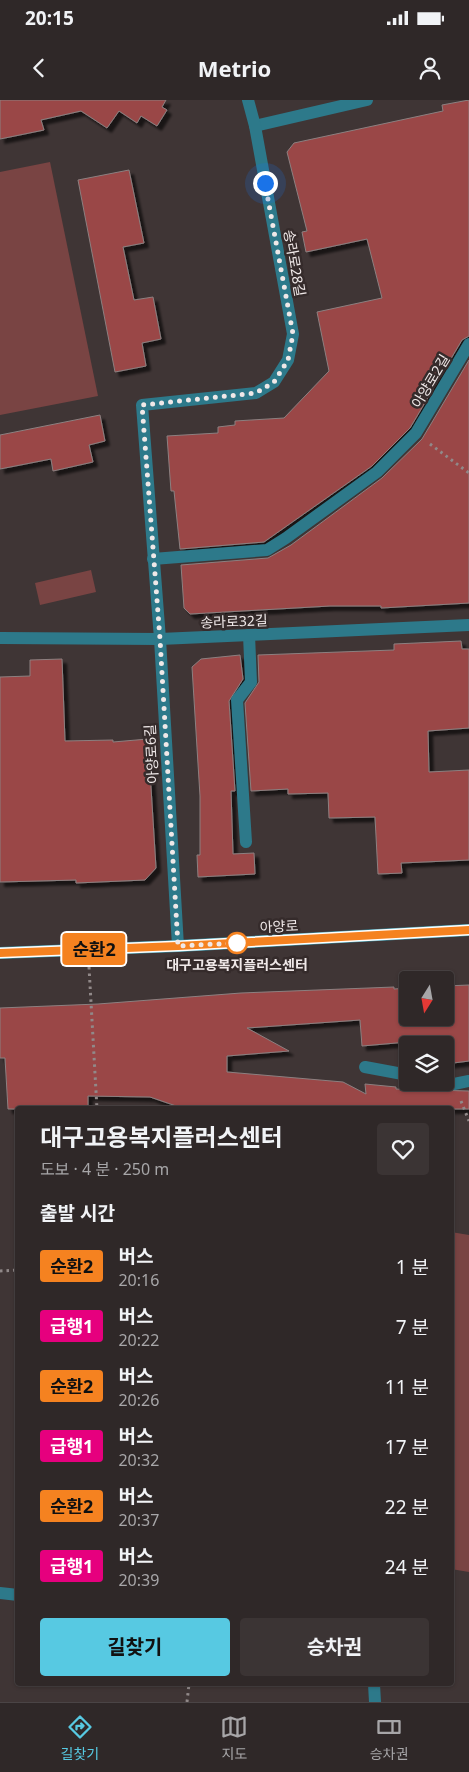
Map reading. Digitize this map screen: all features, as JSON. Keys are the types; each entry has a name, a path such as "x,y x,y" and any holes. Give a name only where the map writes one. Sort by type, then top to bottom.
{"main road":[{"name":"아양로","path":"0,953 178,946 469,930"}],"street":[{"name":"송라로28길","path":"142,405 256,393 274,382 288,360 293,334 255,126 248,100"},
{"path":"255,126 368,100"},
{"name":"아양로2길","path":"416,433 469,344"},
{"name":"아양로6길","path":"142,405 160,639 178,946"},
{"path":"153,560 267,550 377,472 416,433"},
{"name":"송라로32길","path":"0,638 160,639 469,625"},
{"path":"246,842 237,700 251,682 249,635"},
{"path":"365,1068 399,1074"},
{"path":"454,1084 469,1081"},
{"path":"0,1593 15,1596"},
{"path":"374,1686 375,1702"}],"path":[{"path":"416,433 469,472"},
{"path":"88,949 97,1106"},
{"path":"0,1271 15,1270"},
{"path":"187,1702 188,1686"}],"shaded area":[{"path":"50,162 98,396 0,415 0,172"},
{"path":"91,570 96,592 40,605 35,583"},
{"path":"454,1232 469,1235 469,1572 454,1570"}],"building":[{"path":"0,100 166,100 162,107 167,110 157,126 141,116 137,123 119,111 107,128 81,111 41,120 44,130 0,139"},
{"path":"469,100 469,336 462,340 410,428 372,466 264,542 180,549 174,491 171,491 167,436 218,433 218,427 235,425 235,421 284,418 329,371 317,312 382,298 367,239 306,252 302,232 307,231 287,152 294,143 443,111 442,105"},
{"path":"129,170 144,243 123,247 134,300 153,297 161,339 142,343 146,366 115,372 78,180"},
{"path":"469,360 469,603 381,608 381,606 330,606 190,614 184,608 181,565 268,558 291,545 382,478 422,439"},
{"path":"100,415 105,441 89,445 93,462 53,471 51,459 0,469 0,435"},
{"path":"461,641 462,649 469,649 469,728 428,731 429,772 469,770 469,860 401,863 402,873 378,874 375,817 329,818 328,793 288,794 288,789 251,791 245,703 259,682 258,655 394,650 394,644"},
{"path":"240,655 243,679 229,701 235,791 231,791 233,854 254,853 255,874 198,877 197,855 200,855 200,796 192,667 201,659"},
{"path":"62,659 65,741 113,740 113,742 148,739 156,868 145,880 76,883 76,880 0,882 0,677 30,676 30,660"},
{"path":"469,985 469,1061 454,1063 454,1036 399,1036 399,1043 362,1046 360,1020 247,1028 289,1051 227,1056 227,1072 343,1082 366,1094 365,1084 396,1087 399,1091 469,1091 469,1109 454,1109 454,1106 176,1106 150,1097 88,1096 88,1106 15,1106 15,1109 8,1109 5,1058 0,1058 0,1008 98,1004 241,993 394,987 394,989 399,989 399,1026 454,1026 454,986"}],"bus line":[{"name":"순환2","path":"0,953 178,946 469,930"}],"place":[{"name":"대구고용복지플러스센터","path":"237,943"}],"route":[{"path":"237,943 178,946 160,639 142,405 256,393 274,382 288,360 293,334 265,183"}]}
